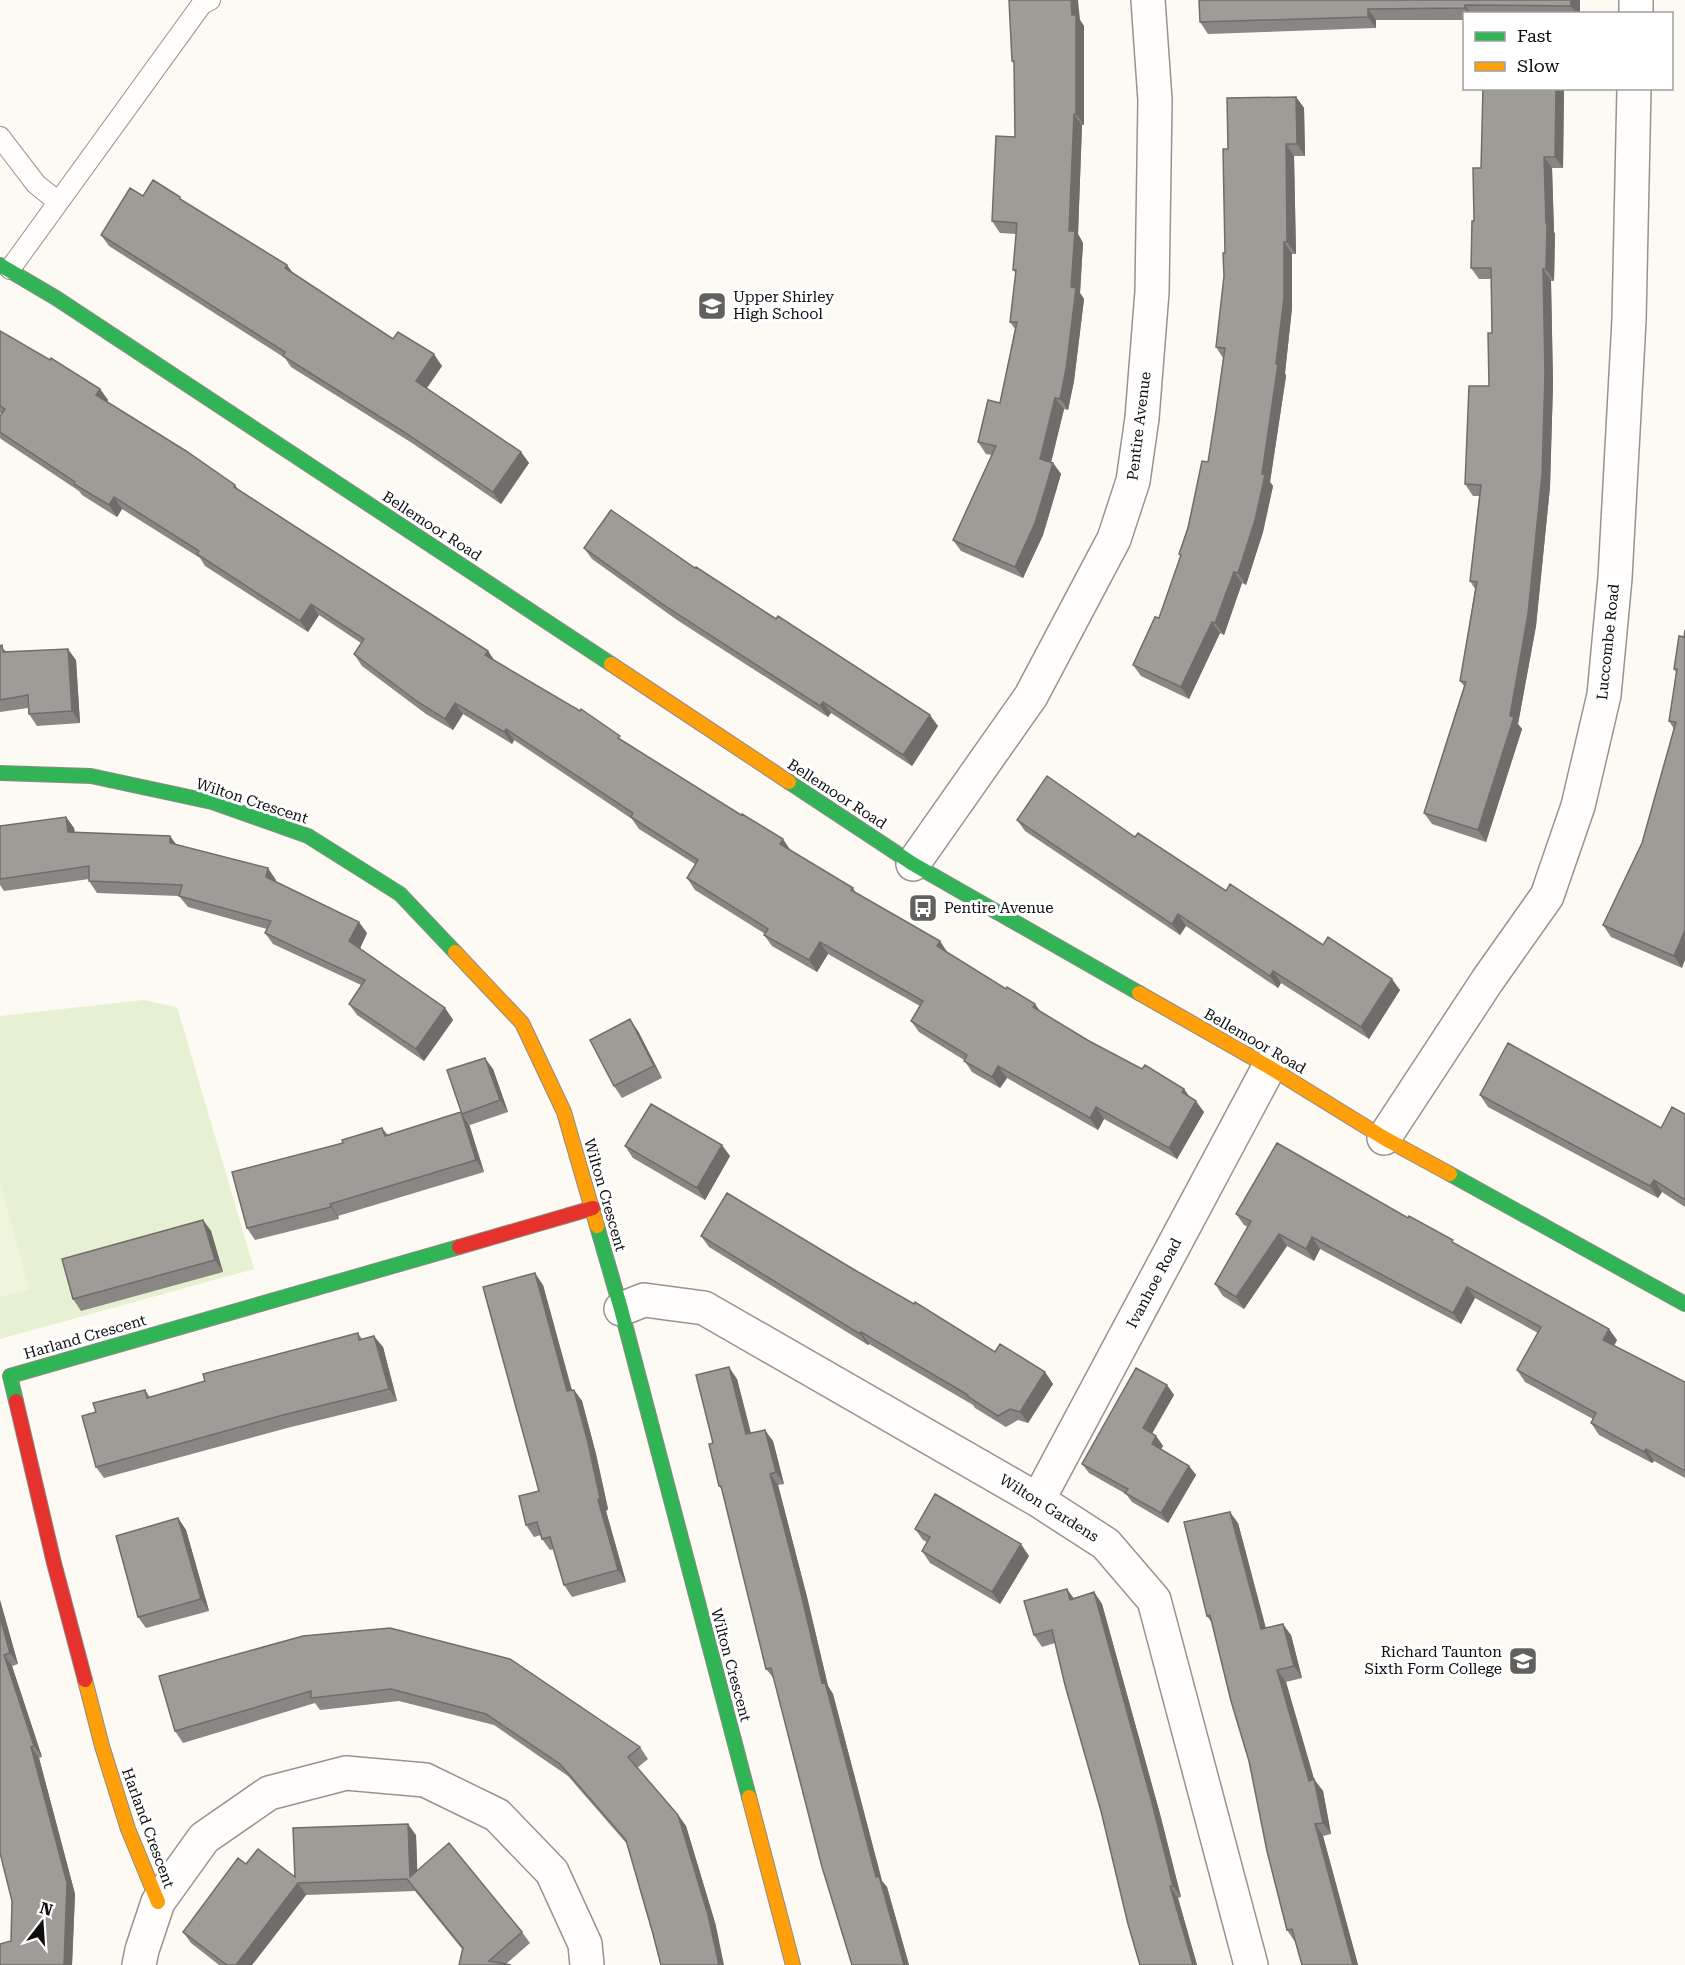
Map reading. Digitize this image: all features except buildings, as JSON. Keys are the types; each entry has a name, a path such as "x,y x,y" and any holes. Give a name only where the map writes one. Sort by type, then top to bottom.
{"street":[{"name":"Pentire Avenue","path":"913,864 1031,696 1114,539 1133,481 1142,418 1152,292 1155,100 1148,0"},
{"name":"Luccombe Road","path":"1384,1138 1487,981 1547,896 1581,795 1604,695 1615,578 1629,320 1634,90"},
{"name":"Bellemoor Road","path":"5,267 66,304 913,864 1269,1067 1384,1138 1685,1304"},
{"name":"Wilton Crescent","path":"0,772 92,776 212,802 308,836 400,894 522,1023 564,1112 593,1208 793,1965"},
{"name":"Ivanhoe Road","path":"1038,1500 1269,1067"},
{"name":"Harland Crescent","path":"158,1902 128,1829 102,1746 54,1563 10,1376 593,1208"},
{"name":"Wilton Gardens","path":"621,1309 644,1300 704,1308 1038,1500 1107,1544 1154,1600 1251,1965"},
{"path":"139,1965 141,1950 158,1902 204,1838 269,1792 346,1773 425,1780 497,1815 552,1872 585,1944 587,1965"}],"lane":[{"path":"5,267 57,201 202,4 210,0"},
{"path":"0,137 36,184 57,201"}],"green space":[{"path":"143,1000 177,1007 254,1269 0,1339 0,1016"},
{"path":"0,1181 29,1289 0,1297"}],"traffic: fast":[{"path":"0,265 56,298 611,664"},
{"path":"0,773 91,776 212,802 308,836 400,894 455,952"},
{"path":"789,782 913,864 1139,993"},
{"path":"1450,1174 1685,1304"},
{"path":"597,1226 621,1309 749,1797"},
{"path":"16,1401 10,1376 459,1247"}],"traffic: slow":[{"path":"611,664 789,782"},
{"path":"455,952 522,1023 564,1112 597,1226"},
{"path":"1139,993 1269,1067 1384,1138 1450,1174"},
{"path":"85,1680 102,1746 128,1829 158,1902"},
{"path":"749,1797 793,1965"}],"traffic: jam":[{"path":"459,1247 593,1208"},
{"path":"16,1401 54,1563 85,1680"}],"place":[{"name":"Upper Shirley High School","path":"712,306"},
{"name":"Pentire Avenue","path":"923,908"},
{"name":"Richard Taunton Sixth Form College","path":"1523,1661"}]}
